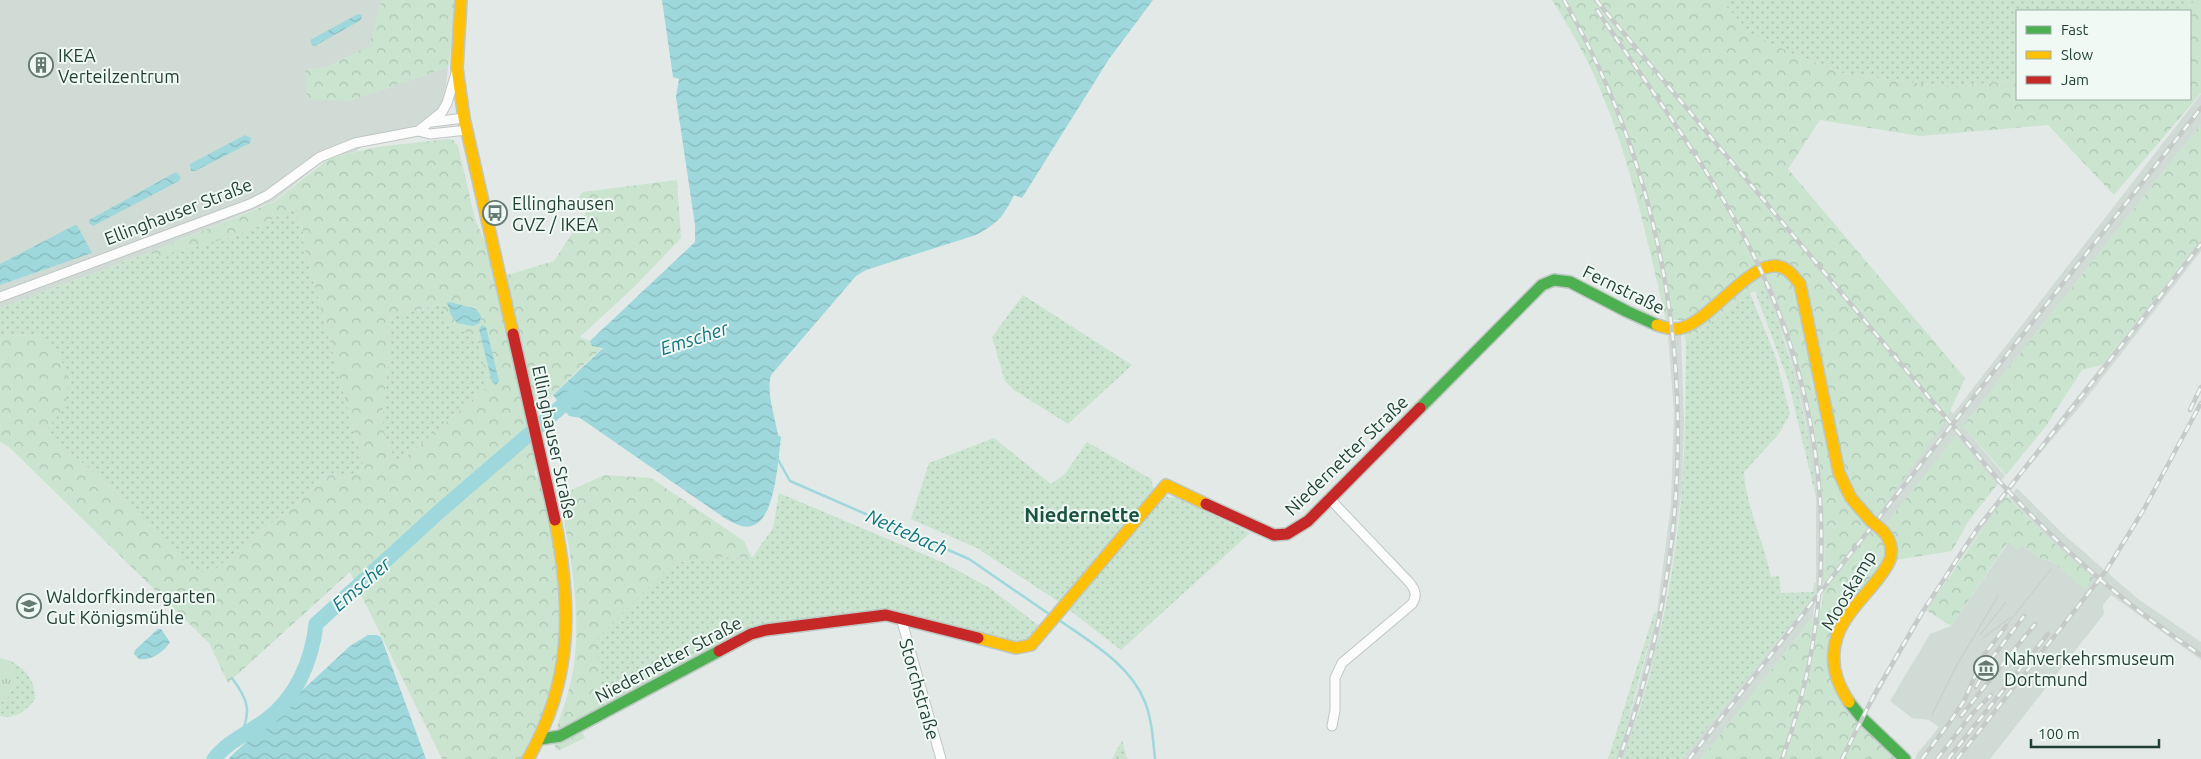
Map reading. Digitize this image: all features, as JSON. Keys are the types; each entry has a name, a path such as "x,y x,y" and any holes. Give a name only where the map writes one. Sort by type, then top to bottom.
{"street":[{"name":"Ellinghauser Straße","path":"461,0 457,68 466,130 542,461 563,573 566,635 565,656 557,697 541,739 528,759"},
{"name":"Ellinghauser Straße","path":"418,131 439,116 447,103 457,68"},
{"name":"Ellinghauser Straße","path":"429,123 464,118"},
{"name":"Ellinghauser Straße","path":"0,297 250,204 268,195 320,157 355,143 418,131 430,134 466,130"},
{"name":"Fernstraße","path":"1552,279 1563,279 1575,284 1654,324 1678,329 1691,326 1705,317 1749,276 1762,267 1779,265"},
{"name":"Mooskamp","path":"1779,265 1790,270 1800,284 1839,473 1845,490 1854,504 1882,530 1891,542 1889,561 1840,631 1834,650 1834,674 1842,693 1851,706 1905,759"},
{"name":"Niedernetter Straße","path":"541,739 567,733 751,634 876,615 900,618 1016,648 1030,645 1048,627 1166,485 1274,535 1287,534 1299,528 1542,285 1552,279"},
{"path":"1329,498 1409,582 1416,596 1412,604 1342,663 1336,678 1335,710 1332,726"},
{"name":"Storchstraße","path":"900,618 940,759"}],"shaded area":[{"path":"0,0 382,0 370,46 328,67 305,70 349,101 448,67 446,86 439,111 416,130 366,138 357,151 330,158 320,164 274,201 153,251 0,308"},
{"path":"2201,94 2201,124 1963,426 2005,476 1997,485 1956,436 1822,606 1824,583 1816,593 1816,498 1805,417 1787,345 1759,275 1772,284 1791,333 1806,386 1821,467 1825,507 1824,581 1948,407 1953,414"},
{"path":"2201,240 2201,251 2078,409 2023,474 1956,565 1926,610 1866,716 1863,713 1912,625 1971,537 2065,412"},
{"path":"1681,335 1684,421 1682,487 1673,557 1657,647 1630,741 1623,759 1616,759 1637,692 1657,612 1671,504 1674,412 1668,336"},
{"name":"Nahverkehrsmuseum Dortmund","path":"2017,488 2062,533 2138,599 2201,642 2201,660 2111,595 2103,605 2104,614 1990,759 1915,759 1939,727 1929,720 1912,718 1890,701 1930,634 1951,626 2008,543 2022,545 2041,559 2052,561 2078,584 2093,579 2050,540 2009,498"},
{"path":"1816,593 1813,616 1820,608 1701,759 1682,759"}],"green space":[{"path":"382,0 459,0 448,67 349,101 307,99 305,70 328,67 369,46"},
{"path":"1552,0 1722,0 1748,32 1793,54 1843,73 1952,88 2016,79 2016,100 2191,100 2191,10 2183,10 2196,0 2201,0 2201,93 2114,195 2048,125 1920,136 1820,120 1788,169 1965,378 1945,422 1875,518 1882,529 1956,436 1997,485 1969,520 1952,551 1889,561 1852,612 1830,673 1900,759 1701,759 1822,606 1824,521 1822,481 1816,442 1809,403 1799,365 1772,285 1750,293 1686,342 1681,320 1666,320 1631,177 1613,121 1597,82 1573,34"},
{"path":"1722,0 2196,0 2183,10 2016,10 2016,79 1952,88 1843,73 1793,54 1747,32"},
{"path":"2201,124 2201,240 2102,365 2082,370 2046,426 2006,475 1963,426"},
{"path":"453,140 458,146 475,219 500,277 554,261 587,211 580,205 578,198 583,192 677,180 681,238 635,286 580,337 590,341 592,346 603,347 526,419 542,461 534,472 550,501 556,532 565,656 528,759 442,759 350,572 228,683 209,643 9,447 0,442 0,336 40,335 59,356 68,382 66,401 46,431 121,497 192,570 211,573 332,473 342,479 364,468 304,246 303,229 292,208 255,228 232,237 155,257 153,251 274,202 330,158 377,147","holes":["454,302 460,306 466,306 481,316 480,323","441,304 450,327 477,338 488,381 487,387 399,463 391,450 383,425 389,354 388,322 393,316"]},
{"path":"292,208 303,229 304,246 364,468 342,479 332,473 211,573 192,571 121,497 46,431 66,402 68,389 40,335 0,336 0,308 153,251 155,256 232,237 255,228"},
{"path":"1764,287 1775,313 1792,365 1809,443 1816,498 1788,380 1755,291"},
{"path":"1750,293 1776,358 1790,414 1778,435 1744,472 1745,485 1771,577 1779,576 1781,593 1813,592 1814,583 1816,583 1816,593 1682,759 1623,759 1654,660 1675,554 1685,432 1686,342"},
{"path":"1023,295 1132,365 1068,424 1014,390 1005,381 992,337"},
{"path":"441,304 456,329 477,338 488,381 487,387 399,463 391,450 383,425 389,354 388,322 393,316"},
{"path":"994,438 1051,484 1065,474 1087,442 1151,479 1154,490 1170,498 1176,497 1250,533 1121,650 1059,602 977,548 911,519 929,463"},
{"path":"604,475 651,478 744,541 752,558 720,557 673,563 596,640 605,708 561,731 557,727 566,701 572,674 575,656 576,616 573,576 559,496"},
{"path":"779,493 942,562 988,587 1042,628 1031,645 901,618 766,630 607,705 600,680 595,640 673,563 720,557 752,558 773,528"},
{"path":"2006,496 2050,540 2094,578 2086,588 2078,584 2052,561 2041,559 2022,545 2017,550 2007,543 1951,626 1926,610"},
{"path":"1657,612 1623,739 1616,759 1608,759 1654,613"},
{"path":"0,658 11,661 15,682 5,703 0,700"},
{"path":"11,661 22,668 32,681 35,699 20,714 5,717 0,716 0,700 5,703 15,682"},
{"path":"582,732 585,738 557,751 554,744"},
{"path":"1122,740 1127,759 1112,759"}],"water":[{"path":"662,0 1153,0 1109,59 1022,198 1014,195 999,219 976,235 866,270 856,276 771,375 770,397 778,435 781,437 777,473 771,500 766,512 760,521 749,527 726,519 580,418 569,416 553,395 603,348 592,346 590,341 695,242 695,225 676,97 679,79 673,77"},
{"path":"358,14 362,15 361,20 315,46 312,45 310,40"},
{"path":"245,135 251,138 250,143 195,171 191,171 190,164"},
{"path":"176,172 181,177 179,181 93,226 89,223 89,220"},
{"path":"77,225 92,253 0,285 0,264"},
{"path":"450,302 476,309 481,316 480,323 473,326 457,323 451,315 447,303"},
{"path":"482,325 486,327 499,381 496,385 492,382 479,329"},
{"path":"158,629 161,629 170,642 157,655 148,659 139,659 134,654 135,650"},
{"path":"368,635 381,637 426,759 228,759 350,646"}],"waterway":[{"name":"Emscher","path":"214,759 232,742 266,720 286,701 301,678 311,652 316,624 441,510 577,393"},
{"name":"Nettebach","path":"776,456 790,481 969,559 1052,616"},
{"name":"Nettebach","path":"1059,620 1108,655 1130,676 1145,702 1152,730 1155,759"},
{"path":"232,678 242,693 247,706 246,719 241,736"}],"tram line":[{"path":"2006,626 2051,569"},
{"path":"1932,715 1957,665 1998,596"},
{"path":"1980,635 2006,602"},
{"path":"1983,638 2011,617"}],"railway":[{"path":"1564,0 1608,89 1642,182 1664,277 1676,373 1677,470 1668,568 1649,664 1619,759"},
{"path":"1596,0 2000,482 2046,530 2095,575 2146,617 2201,655"},
{"path":"1597,10 1717,188 1751,250 1778,311 1799,373 1813,437 1820,501 1821,566 1815,631 1802,695 1782,759"},
{"path":"1689,759 2201,108"},
{"path":"1842,759 1874,695 1923,611 1977,529 2201,244"},
{"path":"2190,410 2201,387"},
{"path":"1957,759 2106,571 2144,509 2201,403"},
{"path":"1976,687 1992,658 2024,616"},
{"path":"1961,716 2035,624"},
{"path":"1922,759 1964,701 1984,655 2006,626"},
{"path":"1948,759 2048,634"},
{"path":"1937,759 1972,714 1991,695"}],"traffic: fast":[{"path":"1420,408 1542,285 1554,280 1570,282 1657,325"},
{"path":"541,739 560,736 719,651"},
{"path":"1849,702 1862,718 1905,759"}],"traffic: slow":[{"path":"461,0 457,68 464,118 513,334"},
{"path":"1657,325 1676,329 1689,325 1761,269 1775,266 1791,273 1800,284 1839,473 1851,498 1870,520"},
{"path":"978,638 1016,648 1031,645 1166,485 1206,504"},
{"path":"528,759 543,730 554,701 561,672 565,642 564,583 555,520"},
{"path":"1870,520 1882,530"},
{"path":"1849,702 1835,672 1834,652 1836,639 1848,615 1874,584 1889,562 1890,545 1882,530"}],"traffic: jam":[{"path":"513,334 555,520"},
{"path":"1206,504 1274,535 1287,534 1308,521 1420,408"},
{"path":"719,651 751,634 766,630 886,615 978,638"}],"place":[{"name":"IKEA Verteilzentrum","path":"41,65"},
{"name":"Ellinghausen GVZ / IKEA","path":"495,213"},
{"name":"Waldorfkindergarten Gut Königsmühle","path":"29,606"},
{"name":"Nahverkehrsmuseum Dortmund","path":"1986,668"}],"district":[{"name":"Niedernette","path":"1082,514"}]}
